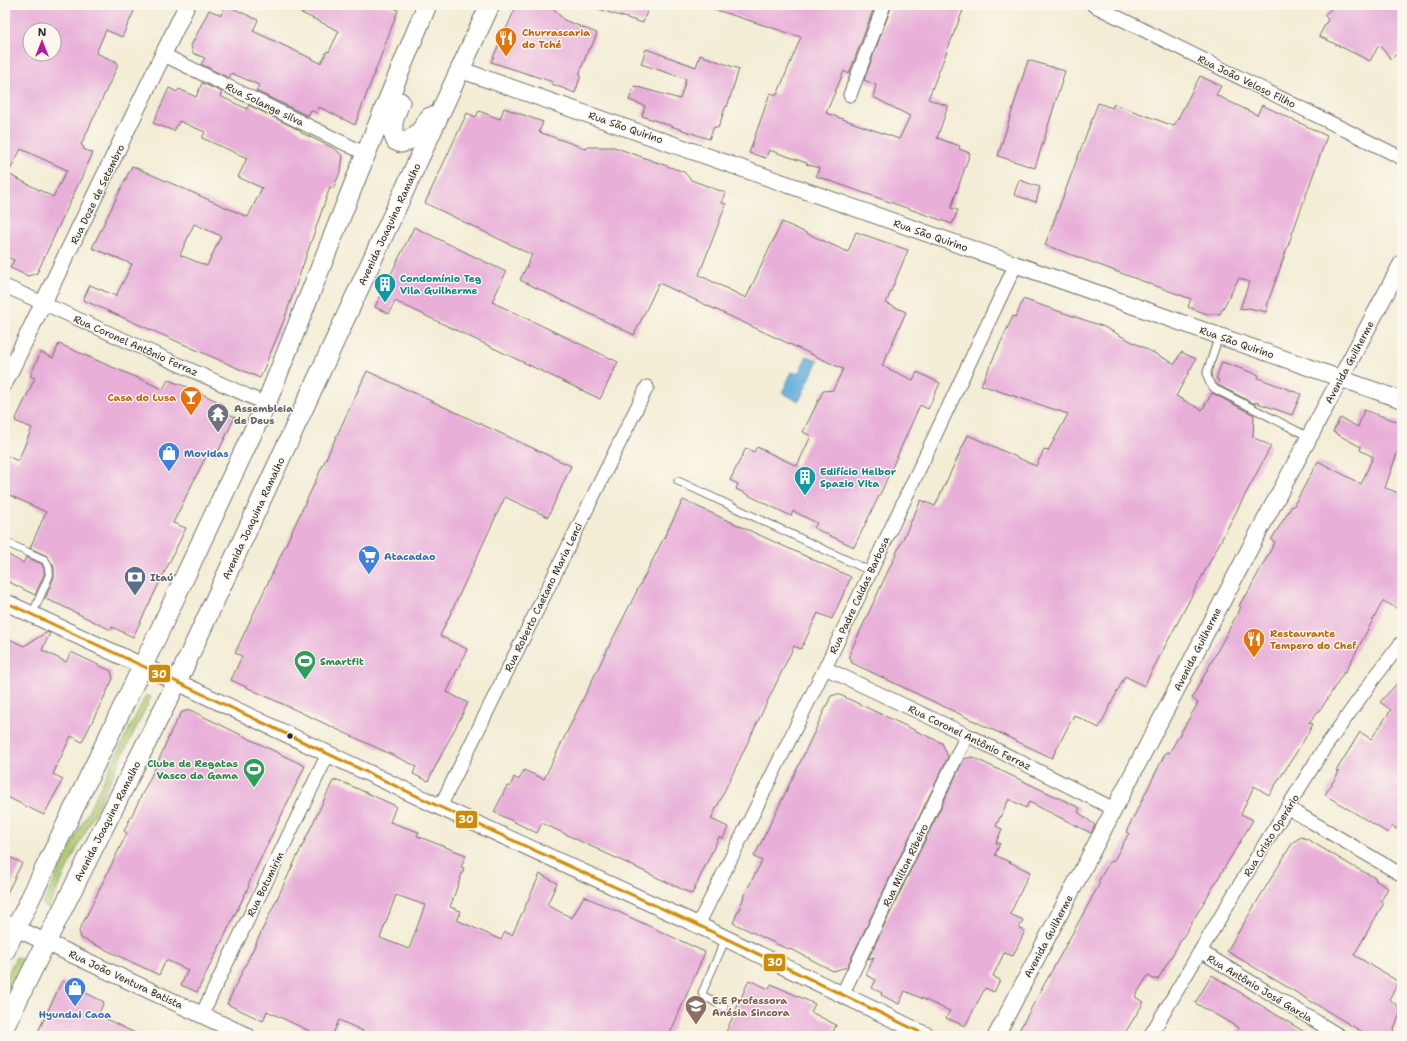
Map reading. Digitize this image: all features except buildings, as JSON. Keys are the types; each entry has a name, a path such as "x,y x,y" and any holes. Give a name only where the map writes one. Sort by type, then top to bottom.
{"main road":[{"path":"5,951 11,925 142,666 266,404 427,5"},
{"name":"Avenida Joaquina Ramalho","path":"5,1026 177,682 490,5"},
{"path":"417,32 419,48 392,123 392,131 396,141 401,143 415,138 431,116 441,112"}],"street":[{"name":"Rua Doze de Setembro","path":"5,382 187,5"},
{"path":"850,95 884,5"},
{"name":"Rua João Veloso Filho","path":"1092,5 1402,158"},
{"name":"Rua Solange silva","path":"164,54 366,154"},
{"name":"Rua São Quirino","path":"461,70 1402,400"},
{"name":"Avenida Guilherme","path":"996,1036 1248,552 1402,263"},
{"name":"Rua Padre Caldas Barbosa","path":"698,924 825,668 1016,264"},
{"name":"Rua Coronel Antônio Ferraz","path":"5,286 266,404"},
{"name":"Rua Roberto Caetano Maria Lenci","path":"440,807 647,387"},
{"path":"5,602 440,807 698,924 928,1036"},
{"name":"Rua Cristo Operário","path":"1150,1036 1237,889 1323,750 1374,677 1402,642"},
{"name":"Rua Coronel Antônio Ferraz","path":"825,668 968,735 1114,809"},
{"name":"Rua Milton Ribeiro","path":"842,995 968,735"},
{"name":"Rua Botumirim","path":"202,1014 328,754"},
{"path":"1288,808 1402,875"},
{"name":"Rua João Ventura Batista","path":"11,925 247,1036"},
{"name":"Rua Antônio José Garcia","path":"1200,952 1340,1036"}],"lane":[{"path":"1219,336 1207,372 1207,377 1211,385 1215,389 1309,437"},
{"path":"678,481 870,571"},
{"path":"5,542 45,560 48,565 50,571 49,576 32,615"},
{"path":"724,1007 704,996 702,993 726,938"}],"green space":[{"path":"146,695 151,697 48,908 42,905"},
{"path":"16,957 23,960 5,998 5,980"}],"water":[{"path":"807,356 818,360 799,401 782,393 792,372 798,374"}],"transit line":[{"name":"30","path":"5,602 440,807 698,925 928,1036"}],"place":[{"name":"Churrascaria do Tché","path":"506,58"},
{"name":"Condomínio Teg Vila Guilherme","path":"385,304"},
{"name":"Casa do Lusa","path":"191,416"},
{"name":"Assembleia de Deus","path":"218,434"},
{"name":"Movidas","path":"169,472"},
{"name":"Edifício Helbor Spazio Vita","path":"805,496"},
{"name":"Atacadao","path":"369,576"},
{"name":"Itaú","path":"135,596"},
{"name":"Restaurante Tempero do Chef","path":"1254,658"},
{"name":"Smartfit","path":"305,680"},
{"name":"Clube de Regatas Vasco da Gama","path":"254,788"},
{"name":"Hyundai Caoa","path":"75,1008"},
{"name":"E.E Professora Anésia Sincora","path":"696,1026"}]}
